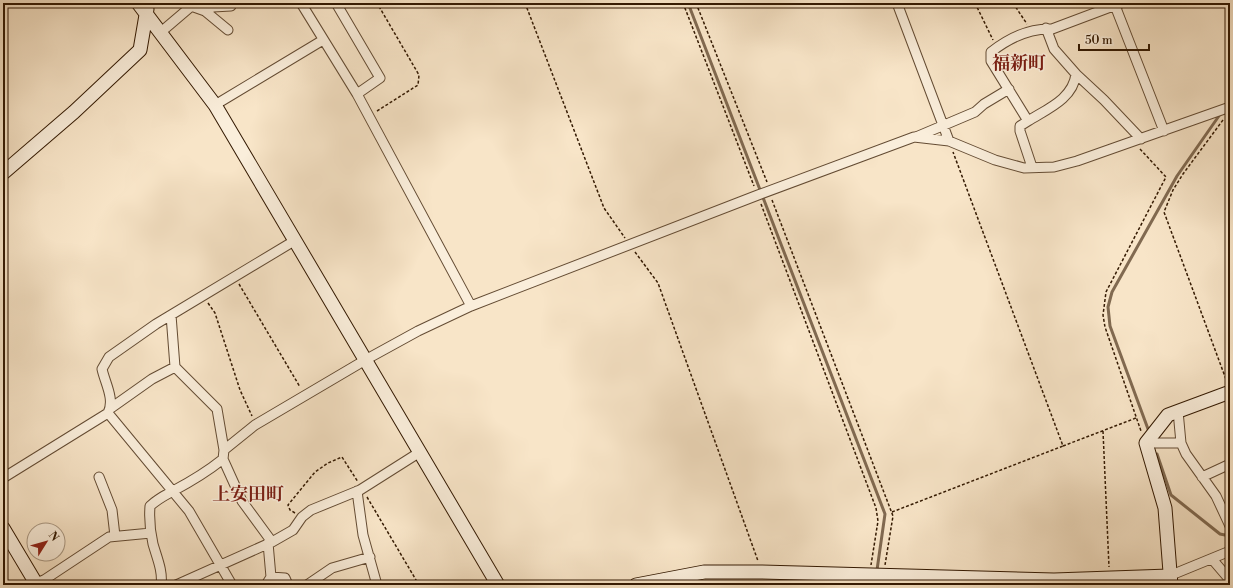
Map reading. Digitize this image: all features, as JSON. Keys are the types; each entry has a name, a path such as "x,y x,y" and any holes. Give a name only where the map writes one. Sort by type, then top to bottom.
{"street":[{"path":"138,3 147,8 161,32 215,105 294,241 367,359 498,585"},
{"path":"302,3 357,94 471,306"},
{"path":"336,3 380,78 357,94"},
{"path":"897,3 948,141"},
{"path":"1028,121 991,61 991,52 1031,30 1052,28 1117,4 1164,131"},
{"path":"161,32 193,5 205,10 228,30"},
{"path":"205,10 231,6"},
{"path":"3,173 74,112 140,50 147,8"},
{"path":"1046,28 1054,49 1137,140"},
{"path":"215,105 323,40"},
{"path":"1032,167 1020,131 1020,126 1068,94 1075,84 1076,74"},
{"path":"161,585 160,566 149,522 150,506 160,497 172,492 224,455 256,425 367,359 418,331 471,306 630,246 758,195 914,137 975,112 984,104 1009,89"},
{"path":"914,137 948,141 995,160 1024,168 1054,167 1077,161 1229,107"},
{"path":"232,585 219,564 219,560 189,511 172,492 109,410 110,396 102,369 109,357 171,315 294,241"},
{"path":"171,315 175,367 217,409 224,455 242,501 270,542 268,581 285,578 288,585"},
{"path":"3,478 109,410 152,380 175,367"},
{"path":"1146,443 1168,415 1229,388"},
{"path":"1178,411 1181,443 1186,454 1216,496 1230,526"},
{"path":"1146,443 1181,443"},
{"path":"1146,443 1165,508 1170,581"},
{"path":"176,585 294,530 302,517 311,510 359,489 420,452"},
{"path":"1202,477 1230,464"},
{"path":"99,477 112,510 115,536"},
{"path":"359,489 363,535 377,585"},
{"path":"3,528 36,584 109,537 151,533"},
{"path":"636,585 704,572 762,572 1054,580 1109,579 1170,581 1230,551"},
{"path":"308,585 332,568 370,557"},
{"path":"1212,559 1230,580"}],"path":[{"path":"368,116 418,85 420,81 419,75 377,3"},
{"path":"525,3 604,208 658,283 762,572"},
{"path":"683,3 758,195 876,508 878,521 869,575"},
{"path":"696,3 770,191 892,512 893,516 883,576"},
{"path":"975,3 996,48"},
{"path":"1013,3 1031,30"},
{"path":"1229,107 1222,121 1177,185 1164,212 1229,388"},
{"path":"1137,140 1166,177 1106,292 1103,304 1105,327 1146,443"},
{"path":"948,141 1064,446"},
{"path":"235,277 305,396"},
{"path":"203,296 216,314 240,390 256,425"},
{"path":"892,512 1137,418"},
{"path":"1103,431 1109,579"},
{"path":"288,505 315,472 328,463 342,457 359,489 419,585"}],"waterway":[{"path":"688,3 885,514 877,570"},
{"path":"1226,105 1230,100"},
{"path":"1148,429 1110,326 1108,307 1112,292 1177,176 1221,113"},
{"path":"1157,454 1171,495 1220,534 1230,536"}],"district":[{"name":"福新町","path":"1019,63"},
{"name":"上安田町","path":"248,494"}]}
